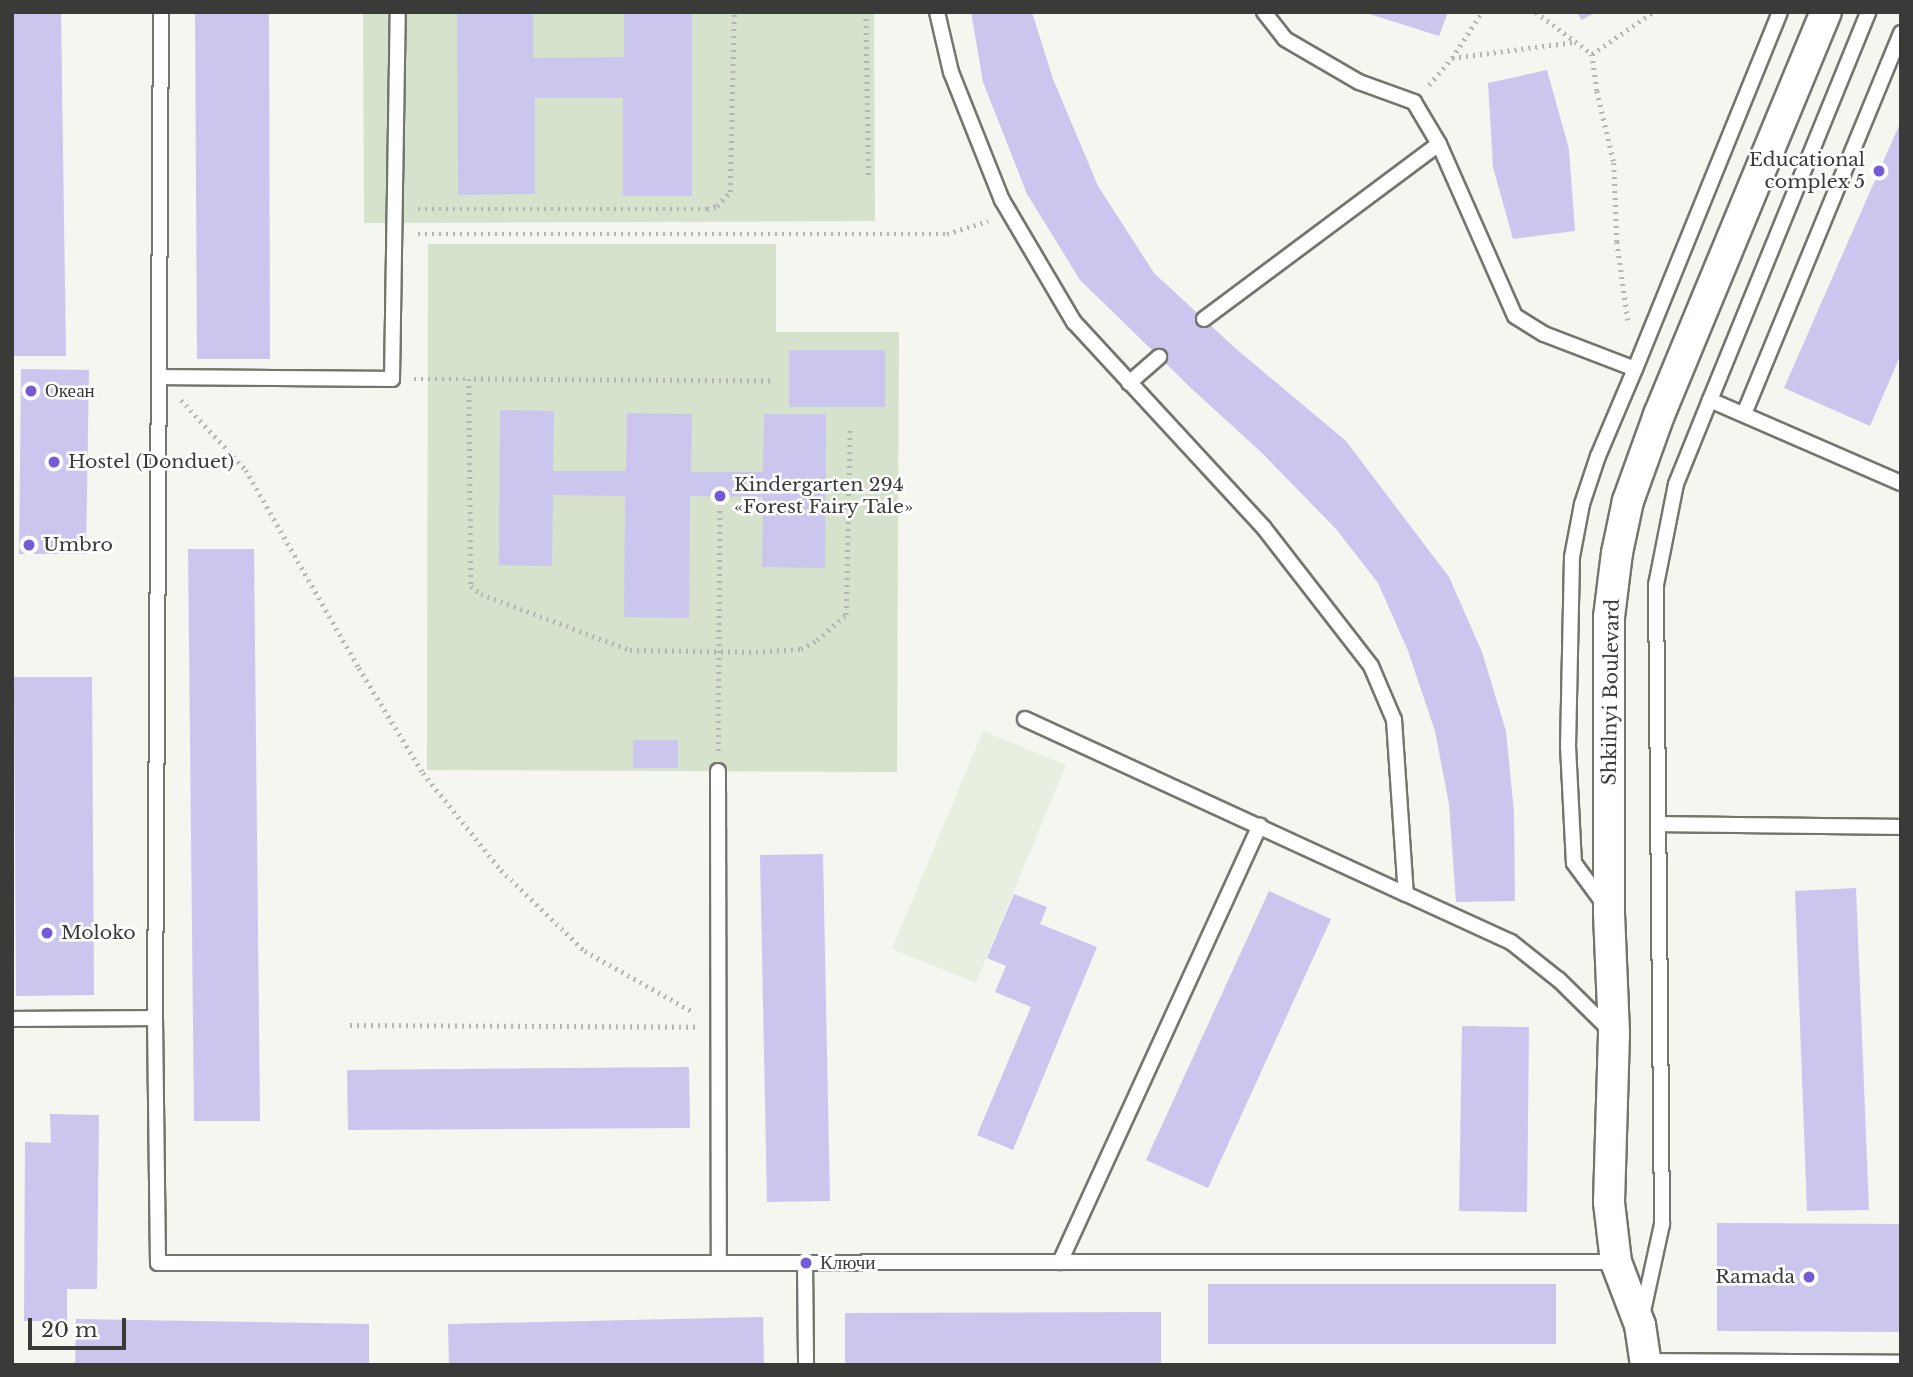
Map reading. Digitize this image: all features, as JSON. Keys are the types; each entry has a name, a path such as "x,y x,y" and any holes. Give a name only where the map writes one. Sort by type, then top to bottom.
{"street":[{"name":"Shkilnyi Boulevard","path":"1646,1363 1640,1325 1616,1262 1609,1202 1614,1034 1609,912 1609,617 1617,553 1628,501 1659,415 1826,12"}],"lane":[{"path":"161,12 155,1018 158,1263 1616,1262"},
{"path":"159,377 392,379 398,12"},
{"path":"937,12 951,72 1007,210 1074,322 1264,528 1371,666 1394,719 1406,894"},
{"path":"1264,12 1285,39 1359,82 1414,102 1438,144 1515,316 1544,334 1635,369"},
{"path":"1609,912 1574,863 1568,746 1572,557 1586,492 1780,12"},
{"path":"1640,1325 1662,1224 1656,585 1676,484 1868,12"},
{"path":"1744,414 1901,33"},
{"path":"1205,319 1438,144"},
{"path":"1129,383 1158,357"},
{"path":"1710,400 1901,484"},
{"path":"1025,719 1511,942 1559,980 1614,1034"},
{"path":"718,771 719,1263"},
{"path":"1658,824 1901,827"},
{"path":"1060,1262 1260,826"},
{"path":"12,1019 155,1018"},
{"path":"805,1263 806,1365"},
{"path":"1646,1363 1901,1363"}],"path":[{"path":"396,209 707,209 717,206 730,192 734,12"},
{"path":"866,12 869,179"},
{"path":"1414,102 1452,58 1482,12"},
{"path":"1536,12 1592,54 1597,91 1614,163 1617,242 1635,369"},
{"path":"1592,54 1653,12"},
{"path":"1452,58 1574,41"},
{"path":"396,234 947,234 966,231 1007,210"},
{"path":"159,377 246,470 359,668 423,773 501,870 585,951 719,1027"},
{"path":"428,379 770,381"},
{"path":"469,379 471,586 481,594 630,650 718,652 801,649 817,640 846,615 850,428"},
{"path":"718,771 720,496"},
{"path":"350,1025 719,1027"}],"shaded area":[{"path":"983,731 1066,765 976,983 892,949"}],"green space":[{"path":"363,12 874,12 875,221 364,223"},
{"path":"428,244 776,244 776,332 899,332 897,772 427,770"}],"building":[{"path":"12,12 61,12 66,356 12,356"},
{"path":"195,12 269,12 270,359 197,359"},
{"path":"457,12 533,12 533,58 624,57 624,12 692,12 692,196 623,196 623,98 535,98 535,194 458,195"},
{"path":"971,12 1032,12 1053,79 1098,186 1154,273 1235,348 1346,441 1449,577 1482,652 1506,731 1514,812 1515,901 1456,902 1449,804 1435,731 1408,651 1378,583 1336,529 1261,452 1080,280 1027,194 983,82"},
{"path":"1363,12 1448,12 1439,36"},
{"path":"1576,12 1596,12 1582,20"},
{"path":"1547,70 1569,149 1575,231 1513,239 1493,167 1488,83"},
{"path":"1901,121 1901,354 1870,426 1784,388"},
{"path":"789,350 885,350 885,407 789,407"},
{"name":"Hostel (Donduet)","path":"21,369 89,370 86,554 19,554"},
{"path":"500,410 554,411 553,471 626,471 627,413 692,414 691,472 763,472 764,414 826,414 825,568 762,567 763,497 690,496 689,618 624,617 625,496 553,495 552,566 499,565"},
{"path":"188,549 254,549 260,1121 194,1121"},
{"path":"14,677 92,677 94,995 16,996"},
{"path":"633,740 678,740 678,768 633,768"},
{"path":"823,854 830,1201 767,1202 760,855"},
{"path":"1856,888 1869,1210 1807,1211 1795,891"},
{"path":"1269,891 1331,919 1208,1188 1146,1160"},
{"path":"1014,894 1047,907 1040,924 1097,947 1013,1150 977,1135 1031,1007 995,992 1006,966 987,958"},
{"path":"1462,1026 1529,1027 1527,1212 1459,1211"},
{"path":"689,1067 690,1128 348,1130 347,1070"},
{"path":"50,1114 99,1115 97,1289 67,1289 67,1321 24,1321 25,1142 51,1143"},
{"name":"Ramada","path":"1717,1223 1901,1224 1901,1332 1717,1331"},
{"path":"1208,1284 1556,1284 1556,1344 1208,1344"},
{"path":"1161,1312 1161,1365 845,1365 845,1313"},
{"path":"763,1317 764,1365 449,1365 448,1324"},
{"path":"76,1319 369,1324 369,1365 75,1365"}],"place":[{"name":"Educational complex 5","path":"1879,171"},
{"name":"Океан","path":"31,391"},
{"name":"Hostel (Donduet)","path":"54,462"},
{"name":"Kindergarten 294 «Forest Fairy Tale»","path":"720,496"},
{"name":"Umbro","path":"29,545"},
{"name":"Moloko","path":"47,933"},
{"name":"Ключи","path":"806,1263"},
{"name":"Ramada","path":"1809,1277"}]}
